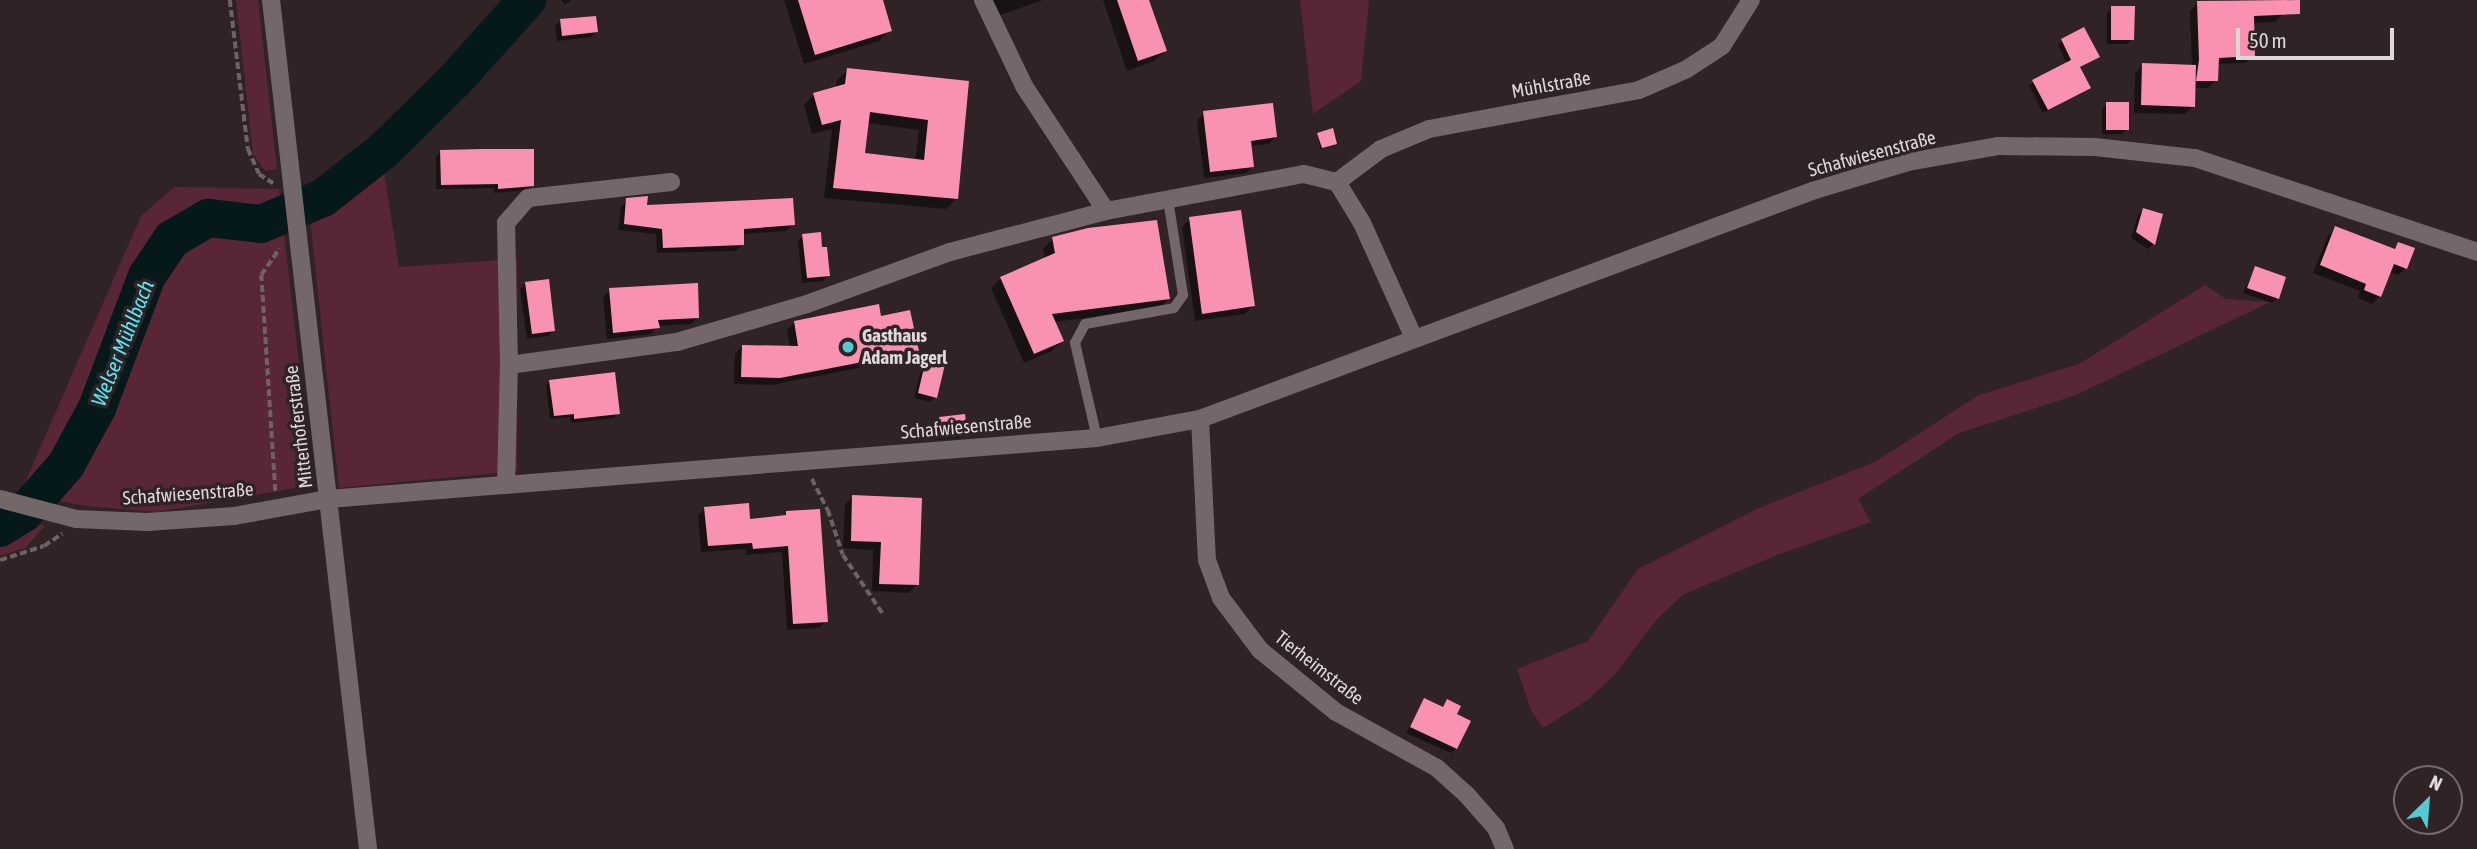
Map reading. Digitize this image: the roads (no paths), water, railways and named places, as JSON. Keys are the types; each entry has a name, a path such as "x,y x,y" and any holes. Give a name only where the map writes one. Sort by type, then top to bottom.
{"street":[{"name":"Mitterhoferstraße","path":"271,0 289,166 291,240 328,499 368,849"},
{"path":"983,0 1024,86 1106,211"},
{"name":"Mühlstraße","path":"1337,182 1381,149 1429,128 1639,90 1686,69 1722,46 1751,0"},
{"name":"Schafwiesenstraße","path":"4,499 76,519 147,522 234,516 328,499 1097,438 1200,419 1812,191 1908,162 1998,146 2095,147 2195,158 2477,252"},
{"path":"509,365 677,342 807,304 950,252 1106,211 1304,173 1337,182 1362,223 1414,338"},
{"path":"506,485 509,365 506,223 528,198 671,182"},
{"name":"Tierheimstraße","path":"1200,419 1207,561 1221,598 1260,650 1336,712 1437,768 1466,794 1496,828 1505,849"}],"lane":[{"path":"1097,438 1075,343 1084,324 1174,308 1183,295 1168,199"}],"waterway":[{"name":"Welser Mühlbach","path":"0,528 24,513 66,465 97,408 147,276 172,239 208,218 261,224 323,198 384,150 455,80 527,0"}],"place":[{"name":"Gasthaus Adam Jagerl","path":"848,347"}]}
